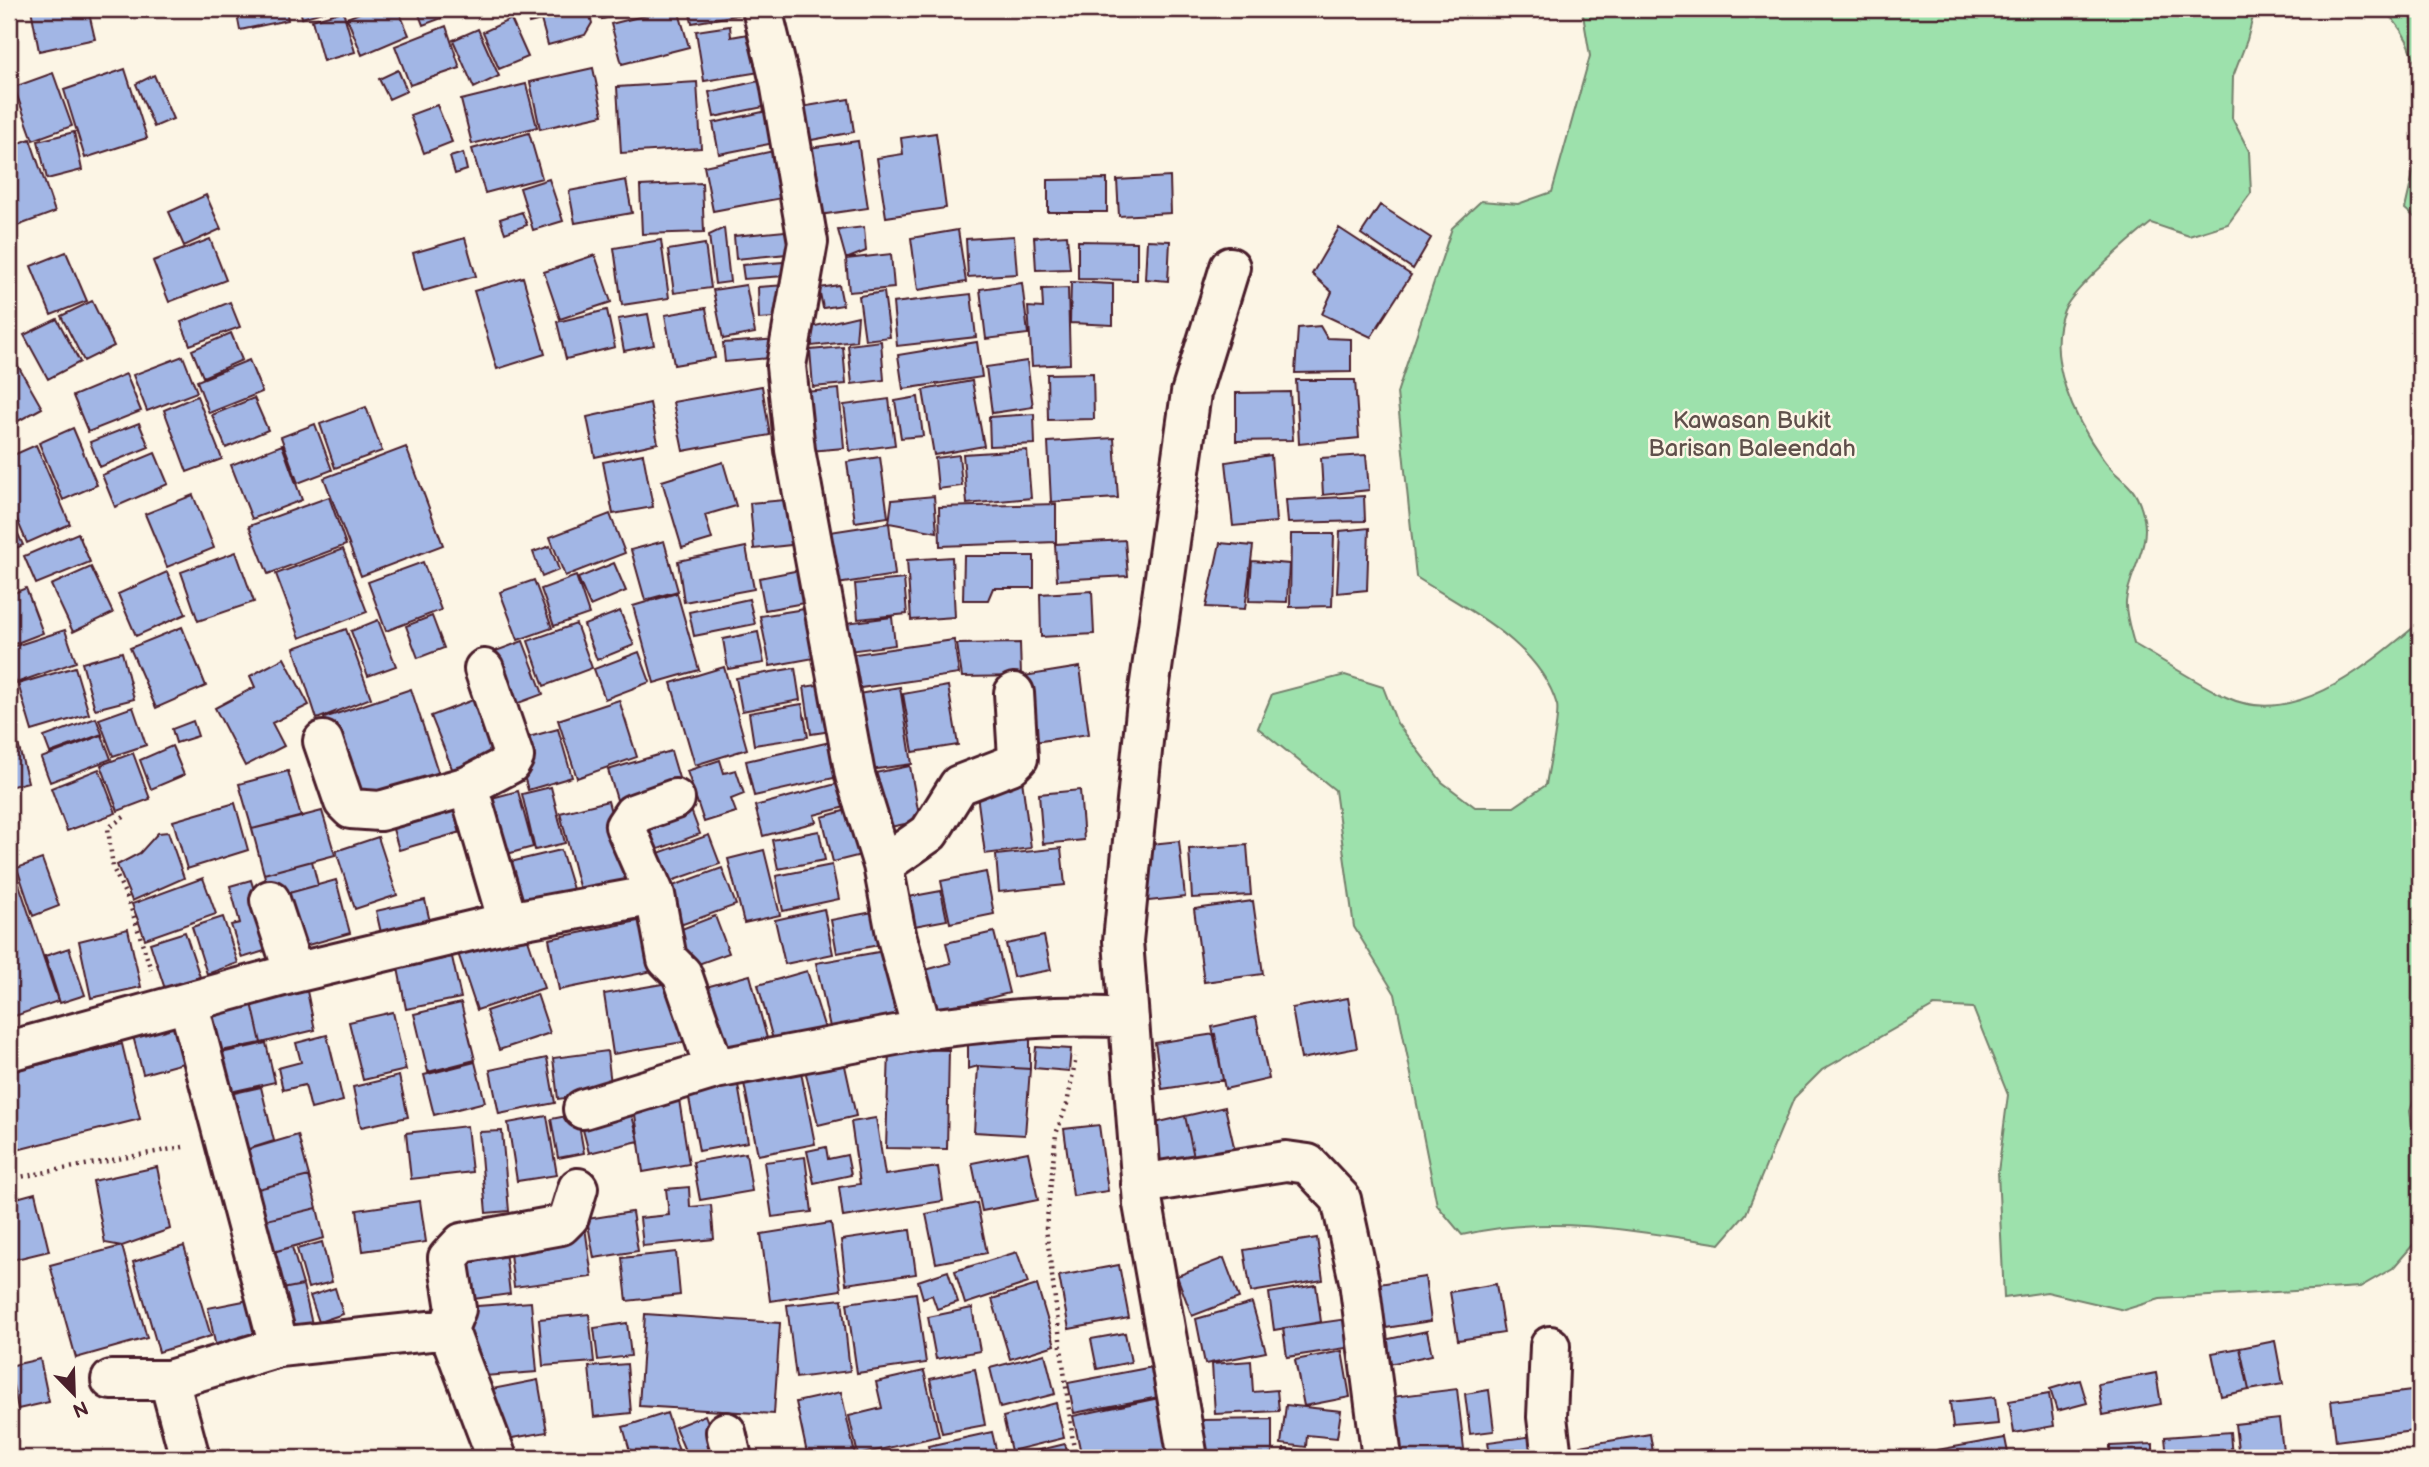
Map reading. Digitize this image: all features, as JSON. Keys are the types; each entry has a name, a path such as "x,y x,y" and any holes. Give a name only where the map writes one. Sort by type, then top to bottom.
{"street":[{"path":"762,9 780,82 808,242 786,366 795,450 855,775 883,865 896,934 922,1030"},
{"path":"1188,1458 1141,1184 1123,941 1148,698 1191,393 1230,267"},
{"path":"323,741 344,802 351,809 380,811 468,786 510,764 514,757 484,668"},
{"path":"883,865 929,833 959,785 1011,765 1018,758 1014,693"},
{"path":"468,786 508,922"},
{"path":"675,800 633,814 625,826 655,895 667,958 682,974 715,1069"},
{"path":"9,1051 293,973 508,922 655,895"},
{"path":"270,900 293,973"},
{"path":"176,1005 224,1138 279,1348"},
{"path":"583,1109 715,1069 922,1030 1014,1018 1085,1015 1129,1018"},
{"path":"1141,1184 1286,1161 1308,1164 1320,1174 1341,1199 1359,1281 1382,1458"},
{"path":"497,1458 448,1329 456,1309 448,1258 462,1243 561,1225 569,1217 578,1188"},
{"path":"111,1380 169,1381 279,1348 448,1329"},
{"path":"1550,1346 1547,1417 1552,1458"},
{"path":"169,1381 190,1458"}],"path":[{"path":"124,817 108,828 113,868 176,1005"},
{"path":"1075,1458 1046,1228 1056,1134 1067,1104 1085,1015"},
{"path":"9,1179 224,1138"}],"green space":[{"name":"Kawasan Bukit Barisan Baleendah","path":"1582,9 2255,9 2233,77 2232,118 2249,151 2251,193 2228,224 2189,236 2151,223 2130,240 2079,290 2064,310 2059,329 2060,368 2082,426 2109,467 2132,489 2141,506 2144,540 2126,602 2134,644 2226,697 2252,705 2279,705 2331,687 2356,672 2420,622 2420,1083 2410,1111 2420,1179 2419,1238 2393,1268 2360,1287 2160,1299 2124,1310 2047,1292 2004,1298 1998,1172 2008,1095 1973,1008 1934,1006 1822,1070 1794,1098 1746,1214 1720,1244 1591,1226 1526,1226 1462,1235 1437,1205 1395,994 1354,927 1335,790 1258,728 1272,694 1345,675 1383,687 1397,723 1442,782 1475,807 1514,807 1546,785 1557,711 1548,683 1534,663 1498,630 1416,577 1397,393 1452,228 1481,201 1518,204 1552,192 1590,56"},
{"path":"2384,9 2420,9 2420,103 2415,63 2408,41"},
{"path":"2420,143 2420,222 2405,209"}],"building":[{"path":"31,9 88,9 95,39 39,51"},
{"path":"236,9 286,9 288,20 240,30"},
{"path":"300,9 325,9 326,11 302,18"},
{"path":"369,9 398,9 409,35 362,55 347,18"},
{"path":"417,9 466,9 423,25"},
{"path":"525,9 588,9 592,23 585,35 548,45 541,20 529,23"},
{"path":"599,9 647,9 602,19"},
{"path":"678,9 689,47 622,64 611,24"},
{"path":"689,9 742,9 743,14 692,23"},
{"path":"343,11 355,52 323,61 312,20"},
{"path":"511,19 528,57 499,69 483,32"},
{"path":"446,26 460,68 410,85 395,46"},
{"path":"730,26 731,37 754,33 760,72 704,81 696,31"},
{"path":"478,29 499,76 474,88 453,40"},
{"path":"593,68 603,115 540,129 530,82"},
{"path":"125,69 147,138 85,158 64,90"},
{"path":"398,70 407,91 389,99 379,79"},
{"path":"53,73 72,126 33,140 14,87"},
{"path":"154,75 173,119 154,127 136,84"},
{"path":"768,79 773,105 714,117 709,92"},
{"path":"697,82 701,148 621,153 617,87"},
{"path":"526,84 537,127 472,144 461,100"},
{"path":"849,99 854,132 801,142 795,108"},
{"path":"437,105 452,142 424,153 410,115"},
{"path":"767,111 774,143 719,154 713,123"},
{"path":"74,132 82,170 47,179 38,141"},
{"path":"529,133 542,178 485,193 472,149"},
{"path":"936,133 946,208 886,217 877,158 903,154 901,138"},
{"path":"30,139 55,212 9,229 9,147"},
{"path":"858,141 868,208 812,216 802,149"},
{"path":"778,150 787,197 713,211 704,166"},
{"path":"463,153 467,170 455,174 450,157"},
{"path":"1170,177 1171,213 1119,216 1117,180"},
{"path":"549,179 563,221 533,230 520,188"},
{"path":"1107,179 1107,212 1048,212 1048,180"},
{"path":"626,180 632,213 575,223 569,191"},
{"path":"702,183 704,232 642,234 640,186"},
{"path":"206,195 221,229 184,246 169,212"},
{"path":"1380,205 1431,238 1413,269 1361,234"},
{"path":"522,212 527,225 505,233 500,219"},
{"path":"864,227 866,251 846,259 838,230"},
{"path":"724,228 730,282 715,284 709,235"},
{"path":"1339,228 1411,275 1371,337 1322,314 1332,292 1312,274"},
{"path":"795,230 797,253 736,259 734,236"},
{"path":"958,230 966,282 918,290 911,238"},
{"path":"1067,235 1070,269 1036,270 1034,237"},
{"path":"1014,236 1017,274 968,277 966,239"},
{"path":"465,238 476,276 423,291 413,253"},
{"path":"210,239 226,280 169,302 153,261"},
{"path":"661,240 669,298 622,305 614,248"},
{"path":"1147,240 1170,241 1168,281 1145,279"},
{"path":"1078,241 1137,242 1137,280 1078,279"},
{"path":"705,244 711,288 674,293 668,250"},
{"path":"66,252 87,301 51,315 31,266"},
{"path":"891,254 894,288 849,292 846,259"},
{"path":"595,255 611,302 560,319 544,272"},
{"path":"797,261 798,275 744,279 742,265"},
{"path":"523,277 545,354 497,369 474,291"},
{"path":"1071,282 1113,284 1113,325 1070,323"},
{"path":"1022,283 1028,334 986,339 980,289"},
{"path":"746,285 755,333 723,339 713,290"},
{"path":"786,285 788,317 759,319 758,287"},
{"path":"839,285 843,305 823,308 819,288"},
{"path":"1068,288 1070,364 1032,366 1028,307 1043,308 1042,289"},
{"path":"884,292 890,337 865,340 859,296"},
{"path":"971,294 976,337 897,346 893,303"},
{"path":"92,301 114,346 84,361 61,316"},
{"path":"230,302 240,327 190,345 181,322"},
{"path":"706,308 715,358 674,365 665,315"},
{"path":"607,310 615,347 566,359 557,322"},
{"path":"648,314 654,345 624,351 618,319"},
{"path":"858,316 856,341 812,346 811,327"},
{"path":"57,319 80,362 48,379 24,335"},
{"path":"1320,326 1327,338 1351,339 1351,372 1295,373 1298,328"},
{"path":"231,333 242,360 203,377 192,350"},
{"path":"779,339 781,357 725,362 723,343"},
{"path":"881,341 884,380 852,384 848,345"},
{"path":"977,342 982,377 903,389 898,355"},
{"path":"843,347 846,384 813,387 810,350"},
{"path":"9,350 42,408 9,426"},
{"path":"183,356 197,392 147,411 133,375"},
{"path":"249,360 262,392 209,413 197,381"},
{"path":"1027,361 1033,407 992,413 986,367"},
{"path":"1093,373 1094,419 1048,420 1047,374"},
{"path":"126,374 141,411 88,432 73,396"},
{"path":"1296,380 1355,380 1359,438 1299,444"},
{"path":"972,381 984,446 934,455 923,390"},
{"path":"762,386 770,435 683,451 673,402"},
{"path":"839,389 844,448 798,452 793,393"},
{"path":"1290,392 1293,440 1236,441 1236,393"},
{"path":"197,396 222,459 187,472 164,410"},
{"path":"918,397 923,436 901,438 895,401"},
{"path":"254,398 268,430 226,448 212,415"},
{"path":"889,399 895,445 850,451 844,405"},
{"path":"650,403 658,443 595,457 587,417"},
{"path":"366,407 382,451 335,468 320,424"},
{"path":"1034,414 1035,444 990,446 989,417"},
{"path":"139,423 149,447 100,467 90,442"},
{"path":"315,424 332,470 298,483 281,437"},
{"path":"73,428 97,485 63,500 39,443"},
{"path":"1114,438 1118,498 1051,502 1048,442"},
{"path":"36,445 70,524 27,543 9,501 9,457"},
{"path":"282,445 302,500 252,519 231,465"},
{"path":"406,447 443,545 361,576 324,478"},
{"path":"1027,450 1031,498 967,504 963,454"},
{"path":"155,453 168,484 115,507 102,475"},
{"path":"643,454 653,507 613,514 603,462"},
{"path":"959,455 962,486 938,489 935,458"},
{"path":"1271,455 1276,522 1233,526 1226,462"},
{"path":"1366,455 1369,490 1323,495 1321,458"},
{"path":"880,457 888,517 855,522 847,462"},
{"path":"723,462 736,506 705,515 712,539 682,548 662,481"},
{"path":"193,495 214,548 167,567 145,514"},
{"path":"934,496 937,532 889,523 892,500"},
{"path":"1364,496 1365,521 1288,523 1286,500"},
{"path":"329,497 346,545 268,574 249,526"},
{"path":"796,499 800,544 754,549 750,503"},
{"path":"1056,504 1056,542 940,546 939,507"},
{"path":"9,514 23,545 9,551"},
{"path":"610,514 625,553 565,576 550,537"},
{"path":"889,523 895,575 824,586 817,534"},
{"path":"1369,528 1367,590 1337,593 1340,531"},
{"path":"78,533 90,562 36,584 24,556"},
{"path":"1291,534 1334,534 1332,606 1290,607"},
{"path":"1125,540 1128,576 1057,580 1055,544"},
{"path":"664,541 678,591 645,600 631,550"},
{"path":"1220,543 1253,546 1245,609 1206,607"},
{"path":"550,546 559,570 542,577 533,552"},
{"path":"746,547 754,589 684,602 678,561"},
{"path":"343,549 367,612 300,638 276,574"},
{"path":"236,552 254,602 198,621 181,572"},
{"path":"964,556 1034,556 1034,588 993,588 988,600 963,600"},
{"path":"952,557 955,617 911,620 907,560"},
{"path":"1252,561 1289,564 1287,602 1249,601"},
{"path":"423,562 441,610 386,631 368,582"},
{"path":"614,563 626,591 590,606 578,578"},
{"path":"91,567 113,613 73,632 51,585"},
{"path":"810,568 815,601 765,610 759,578"},
{"path":"167,572 186,614 136,636 118,594"},
{"path":"576,576 589,614 554,626 541,589"},
{"path":"904,579 907,614 858,619 855,584"},
{"path":"534,580 552,628 518,640 500,592"},
{"path":"26,588 43,633 9,646 9,595"},
{"path":"1092,591 1094,634 1041,637 1040,594"},
{"path":"677,593 699,670 654,683 633,606"},
{"path":"749,599 755,624 694,636 689,612"},
{"path":"817,607 825,656 770,666 760,616"},
{"path":"620,611 634,645 597,660 584,625"},
{"path":"432,616 444,648 418,658 406,626"},
{"path":"892,617 895,645 841,652 838,624"},
{"path":"378,620 396,666 368,676 351,631"},
{"path":"576,624 592,668 544,686 528,641"},
{"path":"182,627 206,686 156,708 130,648"},
{"path":"346,629 371,698 317,719 294,648"},
{"path":"65,630 76,662 16,683 9,662 9,648"},
{"path":"758,632 764,663 728,669 723,639"},
{"path":"954,640 959,674 846,690 841,656"},
{"path":"523,641 543,694 502,709 482,656"},
{"path":"1020,643 1021,676 962,677 957,644"},
{"path":"122,652 134,699 95,709 82,663"},
{"path":"639,652 650,682 605,699 594,669"},
{"path":"284,658 309,705 272,723 284,746 245,766 215,708 255,687 250,676"},
{"path":"75,667 89,714 32,731 18,684"},
{"path":"724,667 747,749 695,765 671,683"},
{"path":"1080,667 1089,734 1034,742 1024,676"},
{"path":"795,668 800,700 742,711 736,678"},
{"path":"830,683 838,730 811,734 804,687"},
{"path":"948,686 958,745 913,752 903,694"},
{"path":"900,687 912,764 863,771 852,695"},
{"path":"411,689 440,778 353,807 324,718"},
{"path":"478,698 504,763 457,781 431,716"},
{"path":"619,700 637,757 577,778 558,720"},
{"path":"802,704 808,737 754,745 749,713"},
{"path":"133,707 146,745 113,756 99,719"},
{"path":"96,718 102,734 50,753 44,737"},
{"path":"193,721 198,736 176,743 172,729"},
{"path":"558,729 572,777 528,790 514,741"},
{"path":"102,735 111,759 50,782 41,758"},
{"path":"17,740 28,782 9,787 9,742"},
{"path":"839,740 847,775 754,796 746,761"},
{"path":"172,746 184,775 151,789 140,760"},
{"path":"671,751 684,795 621,813 608,770"},
{"path":"133,753 150,799 118,811 101,765"},
{"path":"720,760 724,773 736,770 744,794 731,799 736,812 704,822 687,771"},
{"path":"910,766 920,821 875,830 865,775"},
{"path":"99,769 116,813 67,831 51,788"},
{"path":"288,771 301,817 252,829 239,784"},
{"path":"1022,780 1031,848 985,854 976,787"},
{"path":"847,781 853,805 814,815 816,822 763,836 755,806"},
{"path":"551,787 565,843 535,850 522,794"},
{"path":"1080,790 1084,840 1043,844 1039,794"},
{"path":"518,791 533,847 492,858 477,802"},
{"path":"457,795 468,830 399,850 389,815"},
{"path":"608,801 631,889 583,902 560,813"},
{"path":"688,802 700,834 642,855 631,822"},
{"path":"235,803 248,850 187,869 173,821"},
{"path":"858,807 869,853 833,862 822,817"},
{"path":"322,811 335,855 264,874 252,829"},
{"path":"819,831 825,860 778,869 772,840"},
{"path":"168,832 184,878 132,901 117,865 140,853 158,833"},
{"path":"709,835 720,864 657,886 647,857"},
{"path":"378,837 397,895 355,909 336,851"},
{"path":"1179,841 1185,897 1140,902 1133,846"},
{"path":"1247,845 1251,895 1192,898 1189,849"},
{"path":"1061,848 1065,885 999,892 996,855"},
{"path":"561,850 576,899 517,917 502,864"},
{"path":"764,850 780,915 744,923 728,859"},
{"path":"42,859 59,906 33,916 17,868"},
{"path":"312,861 318,885 271,898 264,874"},
{"path":"832,865 839,899 783,911 776,876"},
{"path":"722,868 736,905 672,928 659,891"},
{"path":"14,869 58,1001 15,1016 9,997 9,871"},
{"path":"986,872 994,914 950,923 941,881"},
{"path":"203,878 216,914 145,939 132,904"},
{"path":"251,880 271,949 242,958 231,925 240,923 230,886"},
{"path":"336,880 350,933 287,951 271,898"},
{"path":"941,891 947,920 898,929 892,900"},
{"path":"425,900 433,935 384,946 376,911"},
{"path":"1253,901 1263,974 1204,982 1194,909"},
{"path":"824,909 833,954 785,964 775,920"},
{"path":"878,911 884,944 837,953 831,920"},
{"path":"715,916 729,953 679,971 666,935"},
{"path":"223,917 238,963 207,974 192,927"},
{"path":"648,919 658,970 559,990 549,939"},
{"path":"128,929 141,987 91,998 79,941"},
{"path":"525,930 544,988 477,1010 458,953"},
{"path":"185,932 200,977 165,989 150,943"},
{"path":"994,932 1009,993 928,1014 918,972 951,963 946,943"},
{"path":"1044,936 1051,970 1013,977 1006,944"},
{"path":"69,948 85,995 60,1003 45,956"},
{"path":"890,950 911,1024 833,1041 816,963"},
{"path":"452,957 461,998 406,1009 398,968"},
{"path":"807,971 826,1032 775,1047 758,985"},
{"path":"750,975 768,1042 724,1054 706,987"},
{"path":"680,981 689,1041 613,1054 604,994"},
{"path":"307,991 315,1030 261,1043 252,1003"},
{"path":"537,994 550,1033 499,1050 486,1011"},
{"path":"1348,998 1357,1048 1301,1059 1292,1008"},
{"path":"252,1003 261,1043 206,1054 198,1015"},
{"path":"461,1003 475,1060 428,1072 414,1014"},
{"path":"393,1012 406,1070 363,1080 349,1022"},
{"path":"1256,1017 1269,1079 1225,1089 1212,1027"},
{"path":"184,1023 194,1060 143,1074 133,1036"},
{"path":"968,1031 1030,1031 1030,1069 978,1066 968,1069"},
{"path":"1215,1034 1223,1080 1162,1089 1155,1043"},
{"path":"327,1035 343,1101 311,1109 305,1085 283,1090 278,1068 301,1062 296,1043"},
{"path":"266,1043 275,1082 221,1094 212,1055"},
{"path":"122,1044 140,1119 9,1152 9,1072"},
{"path":"1036,1047 1071,1049 1069,1071 1034,1068"},
{"path":"889,1049 949,1050 947,1149 886,1148"},
{"path":"607,1051 612,1092 558,1099 553,1058"},
{"path":"842,1052 856,1116 818,1125 803,1061"},
{"path":"547,1058 555,1103 499,1114 490,1070"},
{"path":"475,1062 485,1102 434,1115 424,1075"},
{"path":"978,1066 1030,1069 1025,1135 974,1132"},
{"path":"800,1067 815,1144 758,1155 743,1078"},
{"path":"399,1076 408,1117 361,1127 353,1087"},
{"path":"737,1079 748,1142 699,1151 687,1088"},
{"path":"261,1087 274,1141 236,1153 221,1096"},
{"path":"678,1093 689,1164 643,1172 633,1100"},
{"path":"629,1105 639,1141 589,1153 580,1118"},
{"path":"1225,1107 1238,1164 1196,1166 1185,1116"},
{"path":"577,1114 584,1153 558,1158 551,1119"},
{"path":"547,1116 557,1175 517,1181 508,1123"},
{"path":"1185,1116 1196,1166 1161,1174 1151,1124"},
{"path":"876,1118 885,1175 938,1167 943,1201 843,1217 839,1187 860,1184 851,1122"},
{"path":"1099,1125 1108,1191 1073,1196 1064,1129"},
{"path":"467,1126 472,1172 411,1179 406,1133"},
{"path":"502,1131 509,1211 486,1213 479,1132"},
{"path":"298,1135 309,1176 246,1192 236,1153"},
{"path":"826,1147 828,1159 847,1155 851,1175 814,1183 807,1151"},
{"path":"1028,1152 1038,1200 982,1211 972,1163"},
{"path":"746,1153 752,1191 700,1200 693,1162"},
{"path":"805,1157 812,1212 772,1217 764,1162"},
{"path":"157,1167 170,1229 122,1246 105,1243 93,1181"},
{"path":"309,1176 317,1208 254,1223 246,1192"},
{"path":"689,1187 690,1207 711,1205 714,1239 643,1246 640,1218 669,1215 666,1189"},
{"path":"35,1193 49,1251 12,1260 9,1246 9,1200"},
{"path":"420,1201 426,1242 363,1251 357,1210"},
{"path":"977,1203 987,1253 936,1263 926,1214"},
{"path":"317,1208 324,1238 262,1255 254,1223"},
{"path":"632,1212 638,1251 594,1258 587,1219"},
{"path":"831,1223 841,1290 770,1301 761,1234"},
{"path":"585,1227 592,1277 514,1287 508,1237"},
{"path":"910,1230 916,1274 846,1284 841,1240"},
{"path":"1317,1238 1323,1280 1251,1292 1244,1250"},
{"path":"322,1242 332,1282 308,1288 297,1249"},
{"path":"504,1242 510,1294 466,1300 460,1247"},
{"path":"122,1246 147,1338 76,1358 50,1265"},
{"path":"184,1246 211,1336 159,1352 133,1262"},
{"path":"292,1247 303,1285 272,1291 262,1255"},
{"path":"676,1252 680,1295 627,1301 622,1258"},
{"path":"1017,1252 1028,1283 965,1304 955,1271"},
{"path":"1224,1258 1239,1298 1192,1316 1177,1276"},
{"path":"1119,1265 1129,1318 1069,1329 1059,1276"},
{"path":"948,1271 958,1302 937,1309 932,1295 923,1298 918,1281"},
{"path":"1425,1277 1431,1321 1379,1329 1372,1285"},
{"path":"1496,1284 1504,1333 1458,1340 1450,1292"},
{"path":"303,1285 314,1333 285,1340 272,1291"},
{"path":"1037,1285 1055,1345 1010,1359 992,1299"},
{"path":"1316,1285 1321,1322 1274,1330 1269,1293"},
{"path":"335,1288 343,1314 319,1322 310,1296"},
{"path":"916,1293 926,1363 857,1373 847,1303"},
{"path":"259,1298 268,1348 218,1358 208,1308"},
{"path":"842,1299 850,1371 796,1378 787,1305"},
{"path":"531,1302 537,1372 470,1377 464,1307"},
{"path":"1252,1303 1266,1352 1205,1364 1196,1319"},
{"path":"972,1308 980,1351 936,1359 928,1317"},
{"path":"589,1314 594,1362 543,1366 539,1319"},
{"path":"645,1314 780,1323 774,1414 639,1406"},
{"path":"1354,1318 1359,1346 1287,1357 1283,1328"},
{"path":"627,1323 631,1356 598,1360 594,1328"},
{"path":"1427,1331 1432,1355 1389,1364 1384,1340"},
{"path":"1125,1333 1131,1362 1097,1369 1091,1339"},
{"path":"2275,1341 2283,1384 2249,1390 2240,1348"},
{"path":"2240,1348 2249,1390 2221,1396 2212,1353"},
{"path":"1342,1351 1350,1397 1304,1406 1295,1360"},
{"path":"1045,1354 1055,1394 1000,1408 990,1368"},
{"path":"40,1359 49,1402 18,1409 9,1366"},
{"path":"1251,1361 1253,1392 1277,1390 1279,1411 1215,1414 1212,1364"},
{"path":"627,1364 631,1413 594,1417 589,1367"},
{"path":"1158,1366 1164,1396 1074,1413 1068,1383"},
{"path":"975,1369 985,1425 942,1433 930,1379"},
{"path":"924,1371 939,1436 858,1455 849,1416 882,1408 876,1382"},
{"path":"2156,1373 2161,1404 2103,1415 2098,1384"},
{"path":"538,1380 547,1432 495,1441 487,1390"},
{"path":"2080,1380 2087,1403 2057,1411 2050,1389"},
{"path":"1457,1389 1465,1458 1390,1458 1383,1398"},
{"path":"1489,1390 1494,1431 1470,1434 1465,1394"},
{"path":"2420,1390 2420,1430 2336,1441 2331,1401"},
{"path":"841,1392 855,1454 808,1458 796,1402"},
{"path":"2049,1394 2054,1426 2014,1433 2009,1401"},
{"path":"1995,1397 1998,1424 1953,1428 1950,1402"},
{"path":"1159,1398 1172,1458 1082,1458 1073,1416"},
{"path":"1056,1403 1064,1438 1011,1451 1003,1417"},
{"path":"1286,1405 1341,1411 1337,1438 1307,1435 1306,1447 1281,1444"},
{"path":"667,1413 681,1458 632,1458 623,1427"},
{"path":"705,1415 722,1458 688,1458 675,1427"},
{"path":"1272,1419 1272,1458 1201,1458 1201,1420"},
{"path":"2279,1419 2284,1458 2239,1458 2235,1424"},
{"path":"992,1432 998,1458 931,1458 928,1446"},
{"path":"2230,1432 2232,1458 2167,1458 2165,1437"},
{"path":"1650,1434 1654,1458 1582,1458 1580,1446"},
{"path":"1534,1436 1537,1458 1490,1458 1488,1442"},
{"path":"2005,1438 2009,1458 1939,1458 1937,1450"},
{"path":"1065,1444 1069,1458 1011,1458 1011,1457"},
{"path":"2153,1444 2153,1458 2110,1458 2110,1446"},
{"path":"1284,1449 1336,1454 1336,1458 1283,1458"},
{"path":"926,1452 927,1458 895,1458"},
{"path":"2094,1454 2094,1458 2040,1458"}]}
